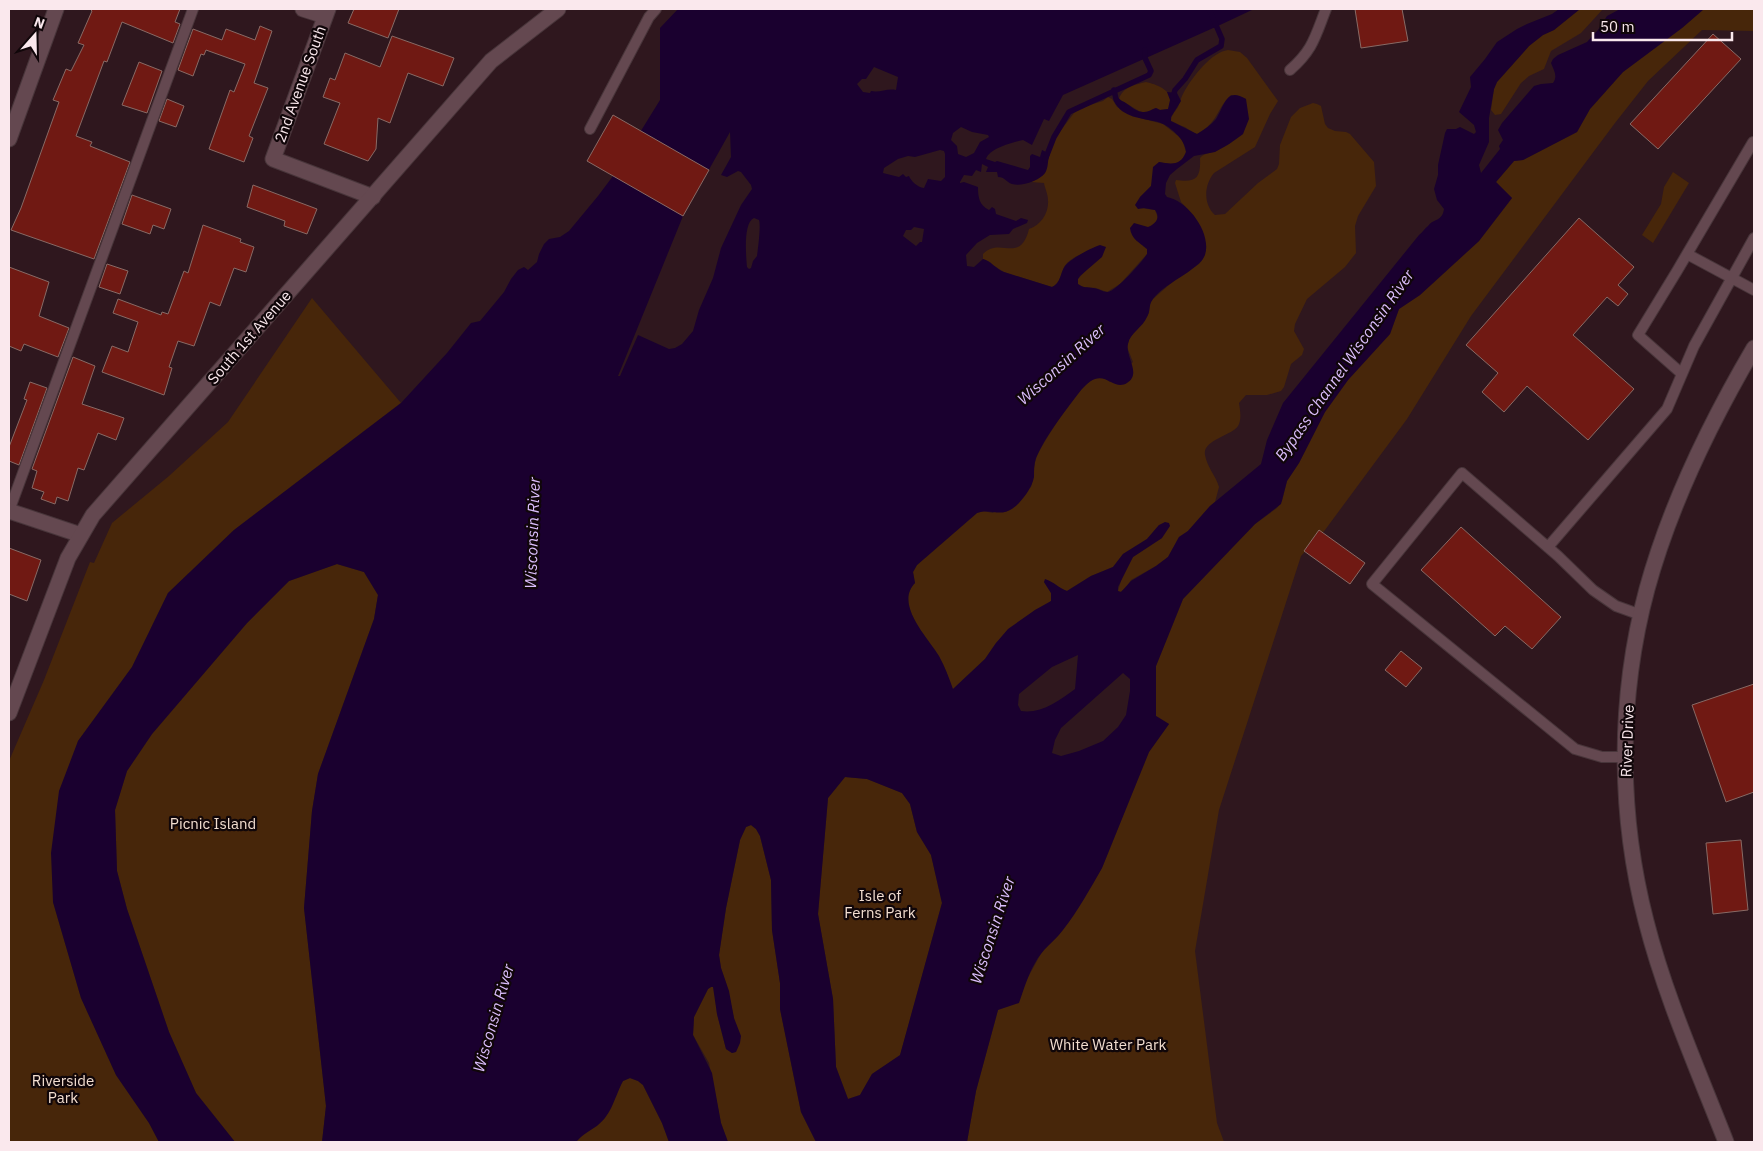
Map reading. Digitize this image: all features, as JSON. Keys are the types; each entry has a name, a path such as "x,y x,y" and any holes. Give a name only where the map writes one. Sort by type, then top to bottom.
{"street":[{"path":"9,139 56,9"},
{"path":"303,9 327,12"},
{"name":"South 1st Avenue","path":"9,713 68,558 93,515 491,62 558,9"},
{"name":"2nd Avenue South","path":"327,12 272,159 372,197"},
{"name":"River Drive","path":"1726,1142 1670,994 1648,928 1636,878 1629,832 1625,757 1628,698 1634,649 1657,555 1712,425 1754,348"},
{"path":"9,511 81,536"}],"lane":[{"path":"9,511 193,9"},
{"path":"590,129 649,17 656,9"},
{"path":"1290,70 1311,47 1326,9"},
{"path":"1681,373 1638,335 1754,143"},
{"path":"1548,547 1667,408 1681,373 1754,238"},
{"path":"1688,254 1754,290"},
{"path":"1625,757 1602,757 1575,749 1372,584 1462,473 1548,547 1593,590 1619,607 1641,615"}],"green space":[{"path":"1580,9 1603,9 1581,33 1551,51 1544,69 1529,76 1521,83 1501,114 1495,115 1491,110 1497,82 1529,46 1543,35 1554,30"},
{"name":"White Water Park","path":"1704,9 1754,9 1754,31 1702,30 1648,81 1471,316 1407,419 1325,530 1301,556 1219,810 1195,951 1217,1123 1224,1142 967,1142 976,1091 998,1010 1027,979 1043,950 1058,936 1102,868 1149,752 1169,724 1156,716 1156,666 1183,599 1255,524 1277,508 1282,501 1287,481 1299,463 1325,412 1348,380 1390,334 1399,309 1420,295 1479,241 1512,198 1496,182 1514,161 1523,160 1577,132 1590,109 1623,72"},
{"path":"1228,50 1240,52 1247,58 1278,101 1255,147 1214,173 1208,183 1206,194 1211,211 1215,215 1225,214 1258,183 1277,169 1280,145 1291,117 1300,108 1313,103 1317,104 1321,106 1325,124 1328,128 1350,134 1374,162 1376,186 1358,216 1355,226 1356,253 1345,267 1307,299 1295,324 1294,331 1304,349 1302,355 1291,364 1281,391 1267,395 1246,395 1239,403 1240,417 1238,426 1208,445 1205,450 1206,459 1219,487 1215,502 1188,531 1179,537 1168,557 1131,580 1126,588 1120,592 1118,591 1123,574 1133,557 1162,538 1159,525 1147,539 1123,554 1113,567 1091,576 1067,591 1058,588 1054,584 1044,582 1051,593 1051,601 1035,610 996,643 985,659 952,690 941,661 915,621 911,611 908,601 915,583 913,572 917,565 977,513 983,511 993,513 1031,487 1037,456 1072,401 1089,382 1100,377 1110,382 1133,362 1127,347 1129,339 1149,313 1150,304 1153,299 1178,277 1199,264 1203,259 1194,216 1181,202 1175,183 1176,180 1188,181 1196,178 1202,156 1231,143 1243,134 1246,99 1231,95 1209,125 1197,134 1171,121 1171,119 1184,92 1197,73 1215,55"},
{"path":"1146,82 1165,90 1170,98 1168,109 1160,110 1156,108 1145,113 1119,99 1126,89"},
{"path":"1108,97 1112,99 1117,107 1140,118 1163,124 1182,139 1186,152 1182,160 1173,165 1159,162 1151,186 1140,197 1140,208 1155,210 1158,218 1153,225 1145,227 1143,246 1147,249 1147,254 1120,284 1107,292 1096,288 1083,287 1078,284 1078,279 1087,269 1096,247 1067,263 1058,283 1052,287 1004,272 983,259 983,254 989,249 1015,248 1020,246 1025,240 1029,229 1037,225 1043,218 1048,205 1048,196 1044,183 1031,182 1045,173 1055,138 1074,113 1083,107 1103,101"},
{"path":"1673,172 1689,183 1653,243 1642,235 1661,204 1664,187"},
{"name":"Riverside Park","path":"312,298 401,403 234,530 168,593 132,667 78,741 53,902 81,998 116,1075 149,1123 159,1142 9,1142 9,761 44,680 90,562 94,563 112,523 169,476 228,422"},
{"name":"Picnic Island","path":"337,564 364,572 378,595 374,619 318,774 312,811 304,908 326,1106 322,1142 235,1142 196,1093 169,1032 127,909 117,871 115,810 127,771 152,734 247,623 289,581"},
{"name":"Isle of Ferns Park","path":"845,777 867,779 902,793 910,804 917,832 931,855 942,903 900,1056 872,1074 860,1095 848,1099 836,1067 833,999 818,914 828,798"},
{"path":"751,825 760,836 771,880 772,930 780,983 780,1009 801,1112 816,1142 728,1142 721,1123 709,1063 693,1035 694,1017 708,989 714,987 717,1014 726,1049 732,1053 735,1052 734,1018 719,955 726,908 740,840 746,827"},
{"path":"630,1078 643,1085 662,1123 669,1142 576,1142 584,1133 597,1126 623,1081"}],"water":[{"name":"Bypass Channel Wisconsin River","path":"678,9 1254,9 1063,95 1049,121 1044,119 1032,145 1023,140 1013,143 996,149 986,159 1028,170 1030,167 1030,156 1032,154 1040,157 1042,150 1050,154 1046,171 1039,179 1025,184 1012,184 998,177 997,172 986,172 988,167 982,164 981,172 976,170 972,176 964,175 960,182 978,187 981,203 989,210 992,207 995,209 996,214 1016,221 1021,218 1028,220 1027,223 1013,229 1009,234 990,235 977,243 966,255 967,266 974,267 983,259 1004,272 1052,287 1057,283 1063,269 1071,260 1100,245 1106,247 1102,257 1080,276 1078,284 1083,287 1108,292 1123,282 1147,254 1147,249 1134,238 1130,228 1134,223 1148,227 1157,218 1155,210 1138,209 1135,205 1151,186 1153,167 1159,162 1178,162 1184,157 1186,152 1180,138 1167,126 1127,114 1114,101 1122,101 1140,112 1146,112 1156,108 1160,110 1168,109 1170,100 1167,92 1177,93 1181,101 1171,117 1171,121 1197,134 1216,119 1230,96 1234,95 1246,99 1249,119 1243,134 1215,152 1194,156 1170,175 1166,183 1165,194 1167,197 1175,200 1190,211 1202,228 1206,246 1205,255 1195,267 1163,289 1151,302 1145,321 1129,340 1128,349 1133,370 1131,379 1121,385 1100,378 1094,379 1087,384 1045,441 1036,458 1032,484 1019,503 1007,511 977,513 917,565 913,572 915,583 910,591 908,601 910,611 921,631 939,656 953,689 985,659 1008,629 1051,601 1051,593 1044,582 1045,579 1067,591 1091,576 1113,567 1123,554 1147,539 1159,525 1165,522 1169,523 1170,526 1162,538 1133,557 1118,587 1118,591 1121,592 1131,581 1168,557 1179,537 1188,531 1210,506 1261,464 1267,440 1283,403 1419,235 1430,224 1440,218 1443,213 1444,209 1437,200 1434,189 1445,133 1447,129 1460,127 1474,134 1476,132 1474,125 1459,112 1471,87 1470,77 1497,42 1517,29 1552,14 1559,9 1580,9 1554,30 1543,35 1529,46 1497,82 1489,118 1489,142 1479,165 1481,173 1500,149 1499,146 1503,140 1498,130 1502,123 1534,86 1553,83 1555,76 1551,63 1553,59 1587,42 1607,16 1620,9 1704,9 1623,72 1590,109 1577,132 1523,160 1514,161 1496,182 1512,198 1479,241 1420,295 1399,309 1390,334 1348,380 1325,412 1299,463 1287,481 1281,504 1255,524 1183,599 1156,666 1156,716 1169,724 1149,752 1102,868 1084,900 1063,930 1038,958 1028,977 1019,1003 998,1010 976,1091 967,1142 816,1142 801,1112 780,1009 780,983 772,930 771,880 760,836 751,825 746,827 740,840 726,908 719,955 734,1018 741,1036 736,1052 732,1053 726,1049 717,1014 713,987 708,989 694,1017 693,1035 712,1073 721,1123 728,1142 669,1142 662,1123 643,1085 630,1078 623,1081 603,1121 576,1142 322,1142 326,1106 304,908 312,811 318,774 374,619 378,595 364,572 337,564 289,581 247,623 152,734 127,771 115,810 117,871 127,909 169,1032 196,1093 235,1142 159,1142 149,1123 116,1075 81,998 53,902 51,853 59,791 78,741 132,667 168,593 234,530 401,403 447,353 471,323 480,321 504,292 518,270 524,267 528,270 537,262 544,244 549,239 560,237 569,231 598,196 613,176 660,100 660,28","holes":["874,67 898,77 896,90 871,91 870,93 863,92 857,84 862,79 866,79","961,127 972,132 988,135 989,137 980,142 974,153 966,157 958,154 957,146 951,140 953,133","730,132 731,157 721,175 727,177 738,171 741,172 752,189 741,205 721,248 713,278 699,310 693,331 682,344 669,349 638,335 620,376 618,376 683,216","940,150 944,151 945,177 941,181 928,179 924,188 911,180 909,176 906,177 903,174 899,177 883,173 884,168 898,159 908,156 915,157","754,218 759,220 760,232 757,256 749,269 747,267 746,248 748,226","914,227 924,229 922,242 916,246 903,236 906,230 911,230","1078,655 1075,689 1063,698 1043,709 1021,711 1018,705 1019,694 1052,667","1123,673 1130,679 1126,715 1118,727 1103,741 1079,751 1061,756 1052,753 1055,740 1061,728","845,777 867,779 902,793 910,804 917,832 931,855 942,903 900,1055 872,1074 860,1095 848,1099 836,1067 833,999 818,914 828,798"]}],"building":[{"path":"90,9 180,9 175,22 180,24 173,43 122,22 107,62 104,61 76,136 92,142 90,146 130,162 94,259 11,230 21,208 59,102 53,100 66,69 71,71 84,45 78,43 92,11"},
{"path":"354,9 399,9 388,38 348,23"},
{"path":"1355,9 1402,9 1408,41 1361,48"},
{"path":"260,26 272,31 254,83 268,88 249,136 253,138 244,162 209,149 230,90 234,92 245,64 206,50 204,55 201,54 193,76 178,70 193,29 222,40 226,29 255,40"},
{"path":"1713,34 1741,59 1658,149 1630,124"},
{"path":"392,36 454,58 443,86 408,73 390,123 378,118 376,149 368,161 324,144 340,103 323,97 330,78 335,80 345,53 380,67"},
{"path":"139,62 162,71 147,113 122,105"},
{"path":"167,99 184,106 176,127 159,121"},
{"path":"613,115 709,170 683,216 587,161"},
{"path":"253,185 317,209 307,234 284,226 285,221 247,207"},
{"path":"132,195 171,209 164,229 153,225 150,234 122,224"},
{"path":"1579,218 1634,267 1618,285 1628,294 1618,306 1607,297 1573,335 1634,389 1588,440 1527,386 1504,412 1482,392 1498,373 1466,345"},
{"path":"203,225 241,239 240,242 254,247 246,272 234,268 220,306 210,302 194,346 178,341 169,367 172,368 164,395 102,372 112,346 128,352 138,322 113,313 118,299 161,315 162,312 168,314 184,271 188,273"},
{"path":"107,264 128,271 120,294 99,287"},
{"path":"9,267 49,282 39,316 69,328 58,357 24,344 21,351 9,346"},
{"path":"73,357 95,366 82,404 124,418 116,440 98,433 84,470 78,468 68,501 57,497 55,504 41,499 44,492 32,488 37,471 32,469"},
{"path":"30,382 47,388 19,465 9,461 9,447 27,400 24,399"},
{"path":"1461,527 1561,617 1532,649 1505,626 1495,636 1421,570"},
{"path":"1319,530 1365,563 1350,584 1304,551"},
{"path":"9,548 41,560 27,601 9,594"},
{"path":"1401,651 1422,668 1406,687 1385,670"},
{"path":"1754,684 1754,792 1726,802 1692,705"},
{"path":"1741,840 1748,910 1713,914 1706,843"}],"waterway":[{"name":"Wisconsin River","path":"1174,99 1175,90 1185,79 1197,60 1221,46 1222,39 1209,9"},
{"name":"Wisconsin River","path":"1045,160 1054,137 1069,112 1149,75 1151,71 1145,58 1145,50"},
{"path":"1114,90 1116,99 1122,106"}]}
